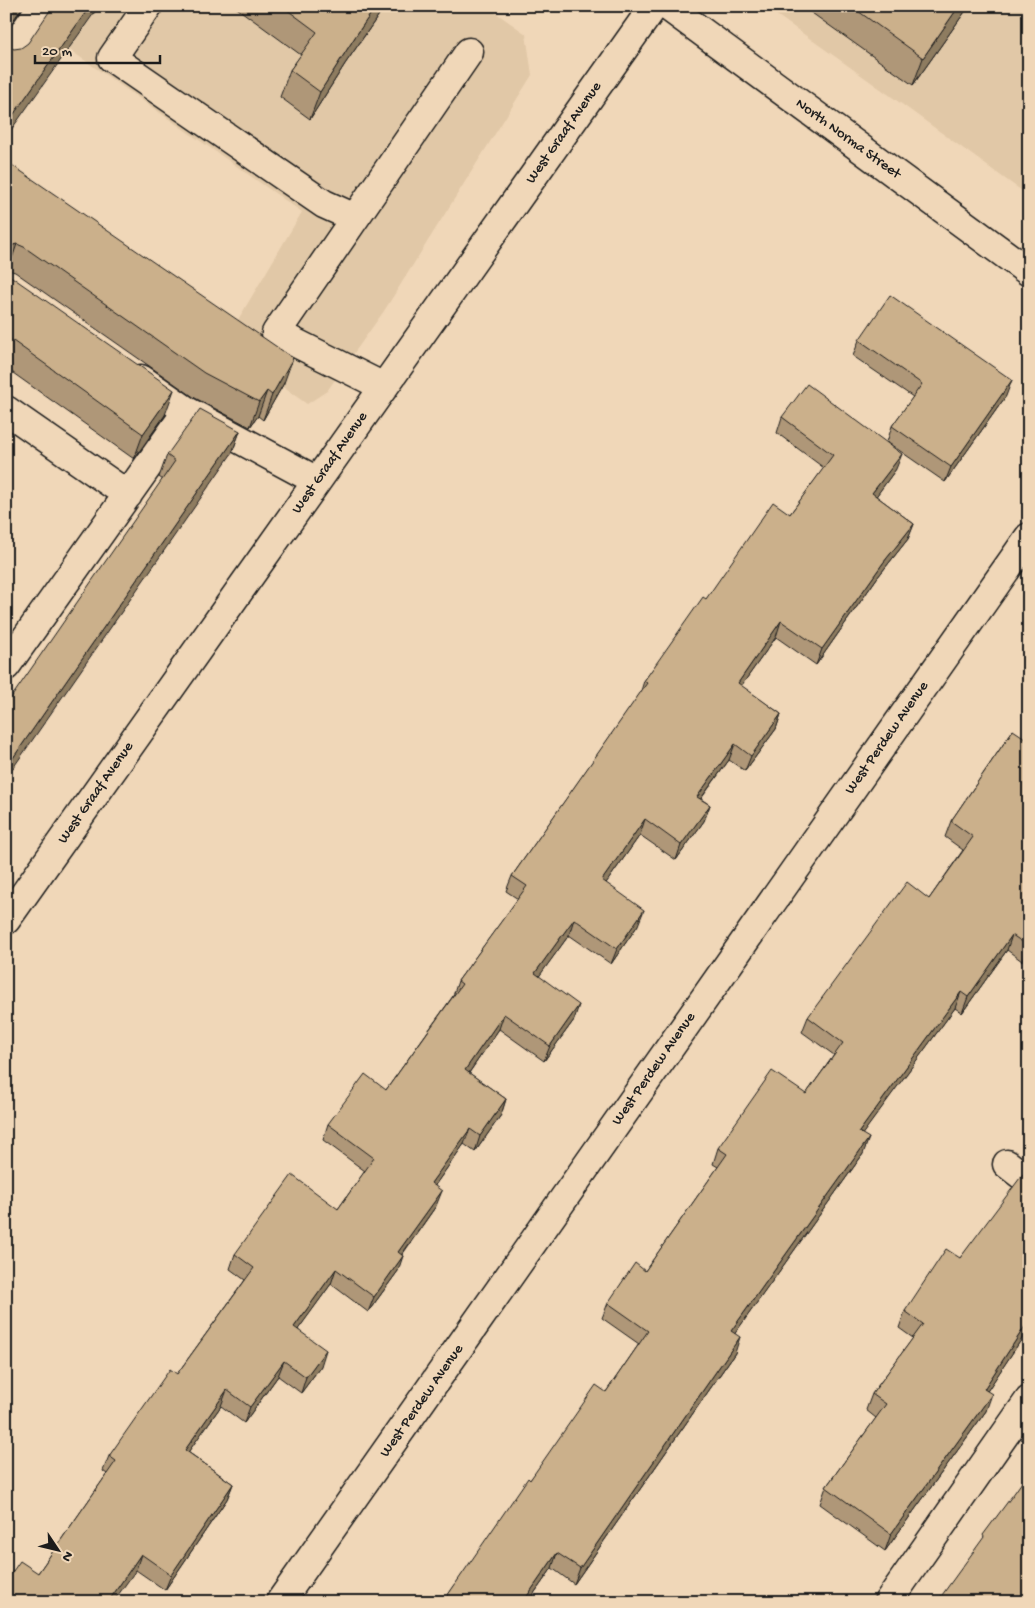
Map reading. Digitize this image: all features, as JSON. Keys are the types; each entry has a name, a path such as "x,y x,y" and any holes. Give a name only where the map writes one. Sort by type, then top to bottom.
{"street":[{"path":"6,59 42,6"},
{"path":"148,6 112,58 324,204 356,218"},
{"name":"West Graaf Avenue","path":"6,920 654,6"},
{"name":"North Norma Street","path":"667,6 1029,272"},
{"path":"384,387 276,333 469,52"},
{"path":"124,367 187,411 317,481"},
{"path":"6,410 128,495"},
{"path":"6,666 187,411"},
{"name":"West Perdew Avenue","path":"280,1602 1029,537"},
{"path":"1008,1164 1029,1181"},
{"path":"888,1602 1029,1400"}],"shaded area":[{"path":"6,6 486,6 526,34 532,75 384,311 327,391 307,404 223,345 302,212 67,48 6,130"},
{"path":"764,6 1029,6 1029,196 892,97"}],"building":[{"path":"6,6 15,6 6,19"},
{"path":"53,6 90,6 6,125 6,46 14,49 21,48 28,43"},
{"path":"282,6 376,6 320,92 290,70 317,32"},
{"path":"851,6 959,6 923,58"},
{"path":"6,161 293,358 272,395 267,391 259,402 204,373 24,247 17,244 6,248"},
{"path":"6,273 174,390 143,434 6,336"},
{"path":"890,295 1012,380 951,467 892,426 922,384 859,340"},
{"path":"807,384 902,454 872,493 914,524 883,563 822,649 781,621 738,683 781,714 751,756 735,744 697,797 710,805 681,845 645,819 602,880 644,910 617,949 574,919 535,973 579,1005 550,1046 504,1014 465,1070 506,1099 480,1136 470,1129 431,1183 442,1191 398,1252 403,1256 374,1297 336,1269 294,1327 326,1350 306,1377 284,1361 250,1407 227,1390 185,1450 233,1484 171,1575 141,1554 108,1602 6,1602 6,1581 20,1561 38,1573 116,1461 109,1456 170,1369 177,1374 254,1268 235,1254 292,1175 338,1209 374,1158 328,1124 365,1074 386,1090 462,984 458,981 527,886 512,876 647,683 644,681 703,597 706,599 773,502 790,514 833,455 782,417"},
{"path":"200,409 240,431 6,768 6,705 175,461 167,455"},
{"path":"1013,730 1029,739 1029,872 1027,875 1029,876 1029,943 1027,945 1012,935 968,997 961,992 859,1132 869,1138 731,1331 740,1337 580,1568 557,1553 523,1602 443,1602 528,1478 530,1480 596,1385 606,1392 648,1331 608,1303 635,1263 645,1271 727,1154 718,1148 772,1071 806,1094 843,1043 808,1017 907,882 929,899 973,837 951,821"},
{"path":"1023,1174 1029,1177 1029,1320 984,1389 992,1394 891,1534 826,1487 886,1404 872,1394 923,1324 905,1311 946,1249 960,1258"},
{"path":"1029,1472 1029,1602 937,1602 984,1537 983,1535"}]}
